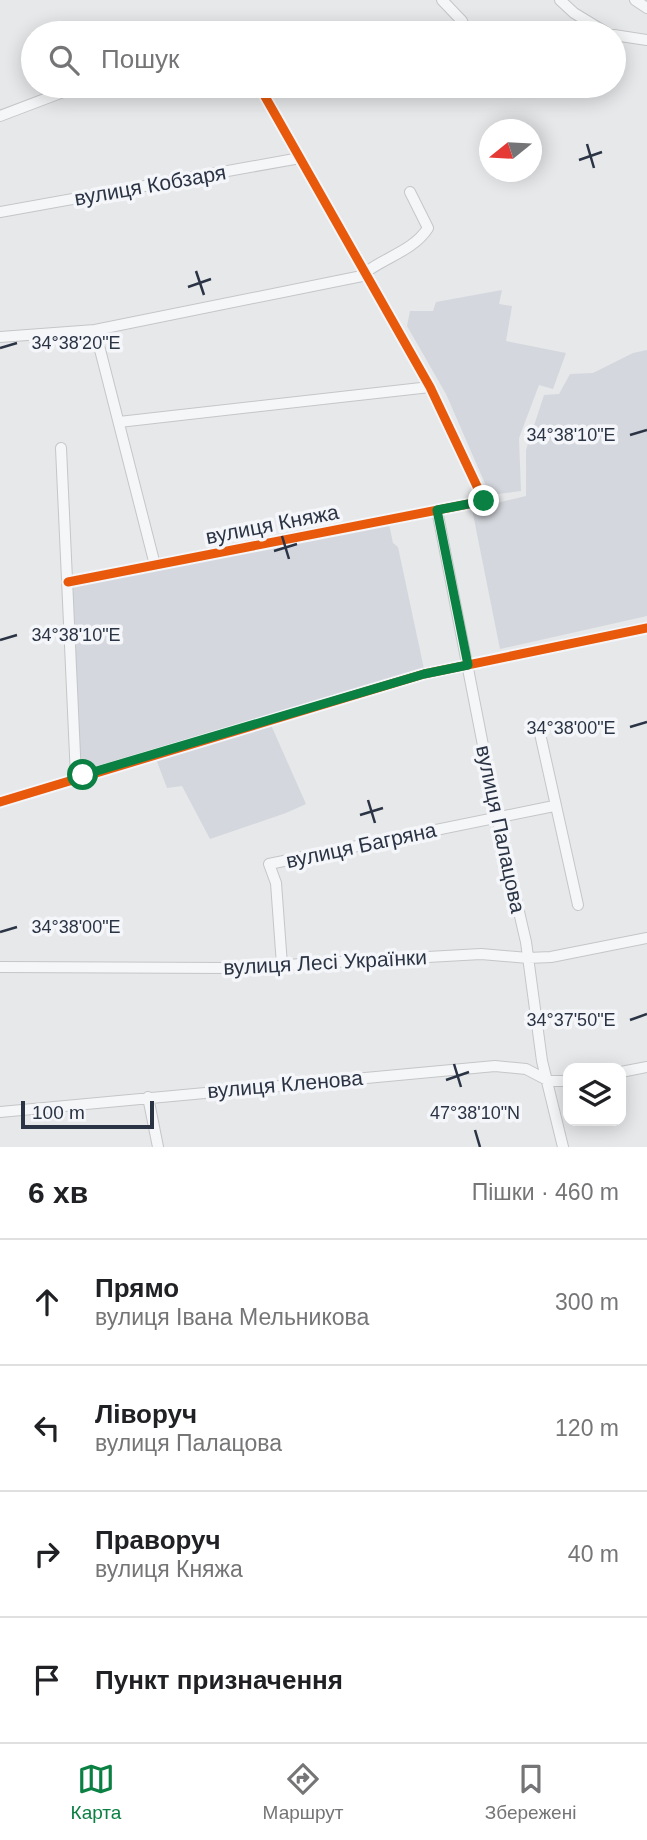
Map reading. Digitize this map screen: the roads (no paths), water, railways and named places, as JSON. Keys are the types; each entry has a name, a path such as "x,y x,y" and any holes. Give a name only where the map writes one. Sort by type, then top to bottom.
{"street":[{"path":"442,0 462,21"},
{"path":"560,0 587,21"},
{"path":"635,0 647,8"},
{"path":"626,37 647,40"},
{"path":"0,116 47,98"},
{"path":"118,422 430,387 266,98"},
{"name":"вулиця Кобзаря","path":"0,212 300,158"},
{"path":"0,337 95,330 367,273 414,244 428,228 410,192"},
{"path":"95,330 155,565"},
{"name":"вулиця Княжа","path":"68,582 484,501 430,387"},
{"path":"61,448 76,777"},
{"name":"вулиця Палацова","path":"437,510 497,817 528,958 542,1061 563,1147"},
{"path":"0,802 424,674 647,628"},
{"path":"538,730 578,905"},
{"name":"вулиця Багряна","path":"282,965 276,883 269,864 554,806"},
{"name":"вулиця Лесі Українки","path":"0,967 231,968 481,954 551,957 647,938"},
{"name":"вулиця Кленова","path":"0,1112 495,1066 526,1069 549,1081 563,1081"},
{"path":"626,1071 647,1067"},
{"path":"148,1097 158,1147"}]}
